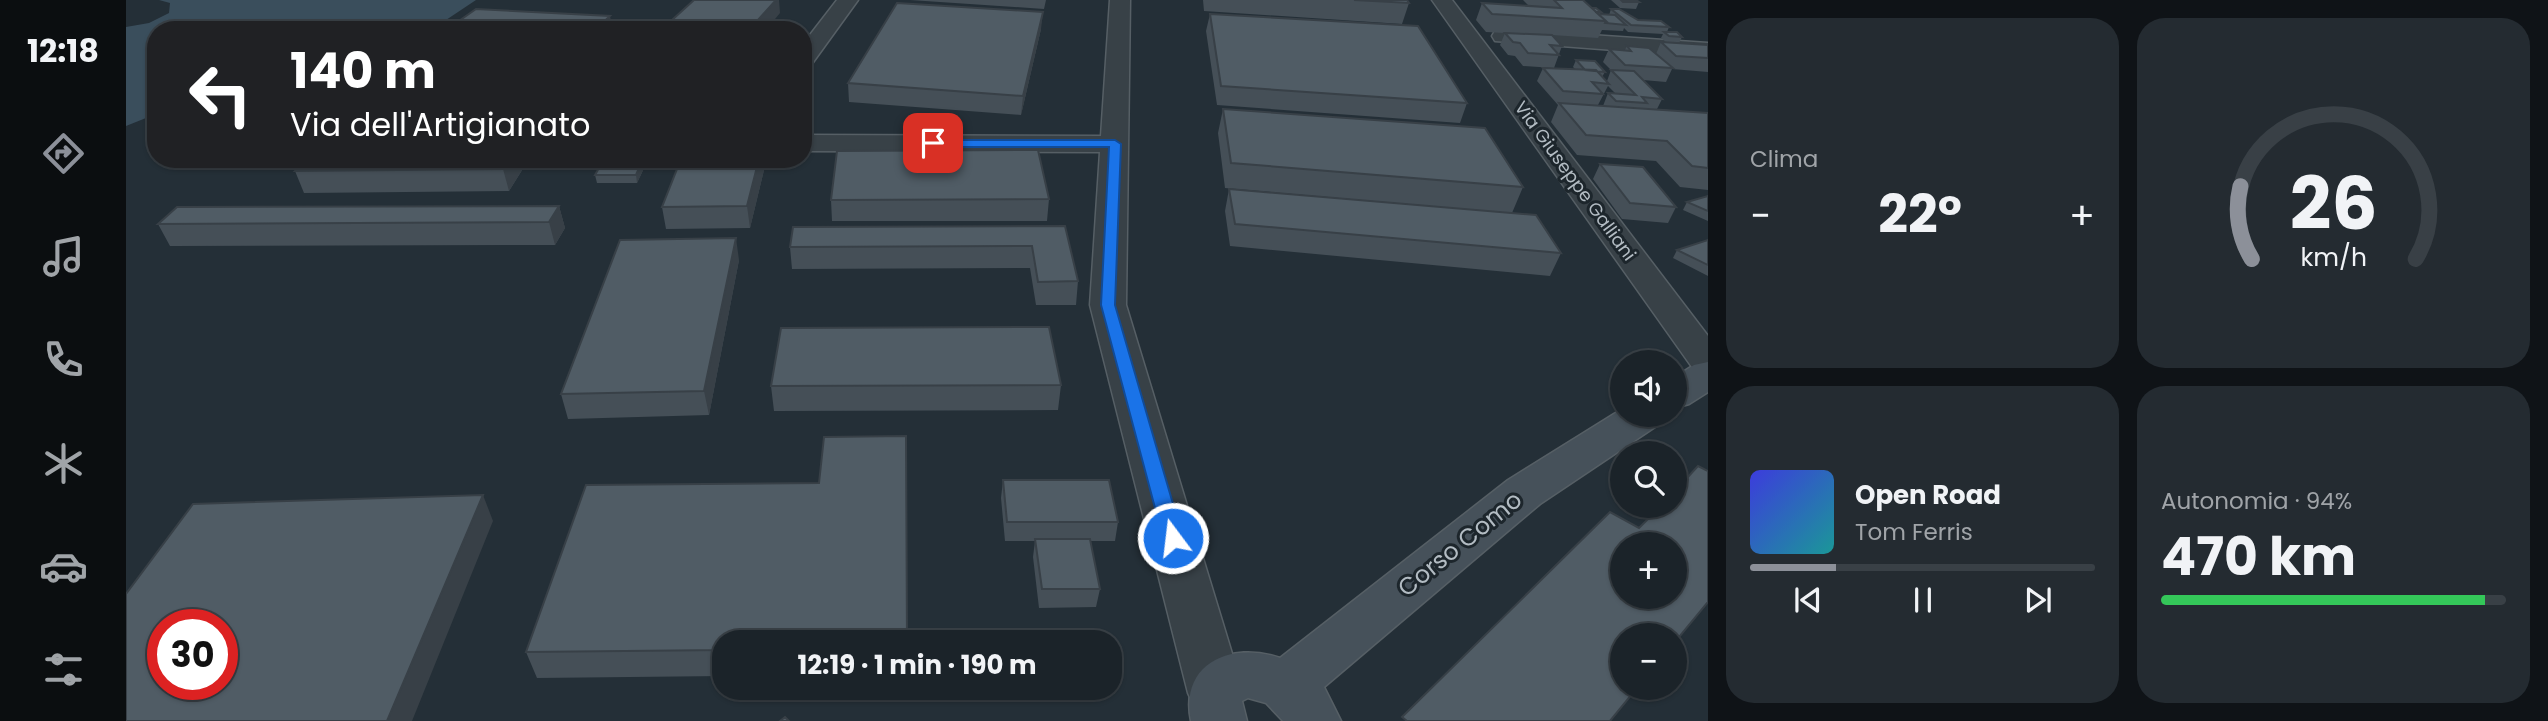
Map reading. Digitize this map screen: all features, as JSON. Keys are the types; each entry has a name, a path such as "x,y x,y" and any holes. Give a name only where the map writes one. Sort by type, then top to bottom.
{"main road":[{"name":"Corso Como","path":"1300,703 1524,492 1624,427"},
{"path":"1218,707 1227,680 1245,673 1266,675 1300,703"}],"street":[{"path":"812,48 848,0"},
{"path":"1120,0 1108,305 1218,707"},
{"name":"Via Giuseppe Galliani","path":"1442,0 1700,380"},
{"path":"1466,33 1708,50"},
{"path":"812,143 1115,144"}],"water":[{"path":"159,0 476,0 444,21 153,21 169,13 170,3"},
{"path":"147,23 147,118 126,126 126,27"}],"building":[{"path":"694,0 776,0 757,21 671,21"},
{"path":"1354,0 1407,0 1409,3"},
{"path":"1554,0 1583,0 1606,21 1492,14 1482,3 1562,8"},
{"path":"1621,0 1636,0 1639,2 1623,2"},
{"path":"897,3 1043,12 1023,96 848,83"},
{"path":"476,9 610,16 605,21 459,21"},
{"path":"1611,9 1619,9 1638,20 1661,21 1669,27 1631,25"},
{"path":"1210,14 1418,26 1467,103 1221,86"},
{"path":"1598,14 1615,15 1626,25 1605,23"},
{"path":"1664,32 1677,32 1682,37 1669,36"},
{"path":"1505,33 1552,35 1562,46 1550,45 1559,55 1528,53 1520,43 1513,42"},
{"path":"1661,42 1708,45 1708,58 1676,56"},
{"path":"1627,46 1649,48 1673,68 1625,65 1609,49 1631,51"},
{"path":"1576,60 1595,61 1605,72 1585,70"},
{"path":"1543,68 1596,70 1609,84 1592,82 1603,94 1563,91"},
{"path":"1611,70 1634,71 1662,99 1642,97 1647,103 1616,101 1608,93 1636,95"},
{"path":"1559,103 1708,113 1708,168 1692,166 1667,141 1586,135"},
{"path":"1223,109 1485,128 1523,187 1231,163"},
{"path":"1038,150 1049,199 831,200 837,151"},
{"path":"1600,164 1643,167 1676,207 1630,203"},
{"path":"298,168 504,168 503,169 295,171"},
{"path":"599,168 639,168 636,175 595,175"},
{"path":"677,168 757,168 747,206 662,207"},
{"path":"1229,189 1536,215 1561,253 1235,224"},
{"path":"1708,196 1708,211 1687,202"},
{"path":"559,206 549,222 158,224 177,207"},
{"path":"1065,226 1078,281 1038,282 1032,246 790,247 793,227"},
{"path":"736,238 704,391 561,394 620,240"},
{"path":"1708,240 1708,265 1677,250"},
{"path":"1049,327 1061,385 771,386 781,328"},
{"path":"906,436 907,630 712,630 712,650 526,652 586,485 819,483 824,437"},
{"path":"1698,466 1708,471 1708,602 1687,627 1687,623 1610,623 1610,700 1627,700 1610,721 1407,721 1402,717 1610,512 1610,518 1621,518 1639,528 1649,518 1687,518 1687,478"},
{"path":"1003,480 1109,480 1118,522 1007,522"},
{"path":"483,495 387,721 126,721 126,594 193,504"},
{"path":"1035,539 1090,539 1100,589 1042,589"}],"route":[{"path":"933,143 1115,144 1108,305 1173,538"}]}
